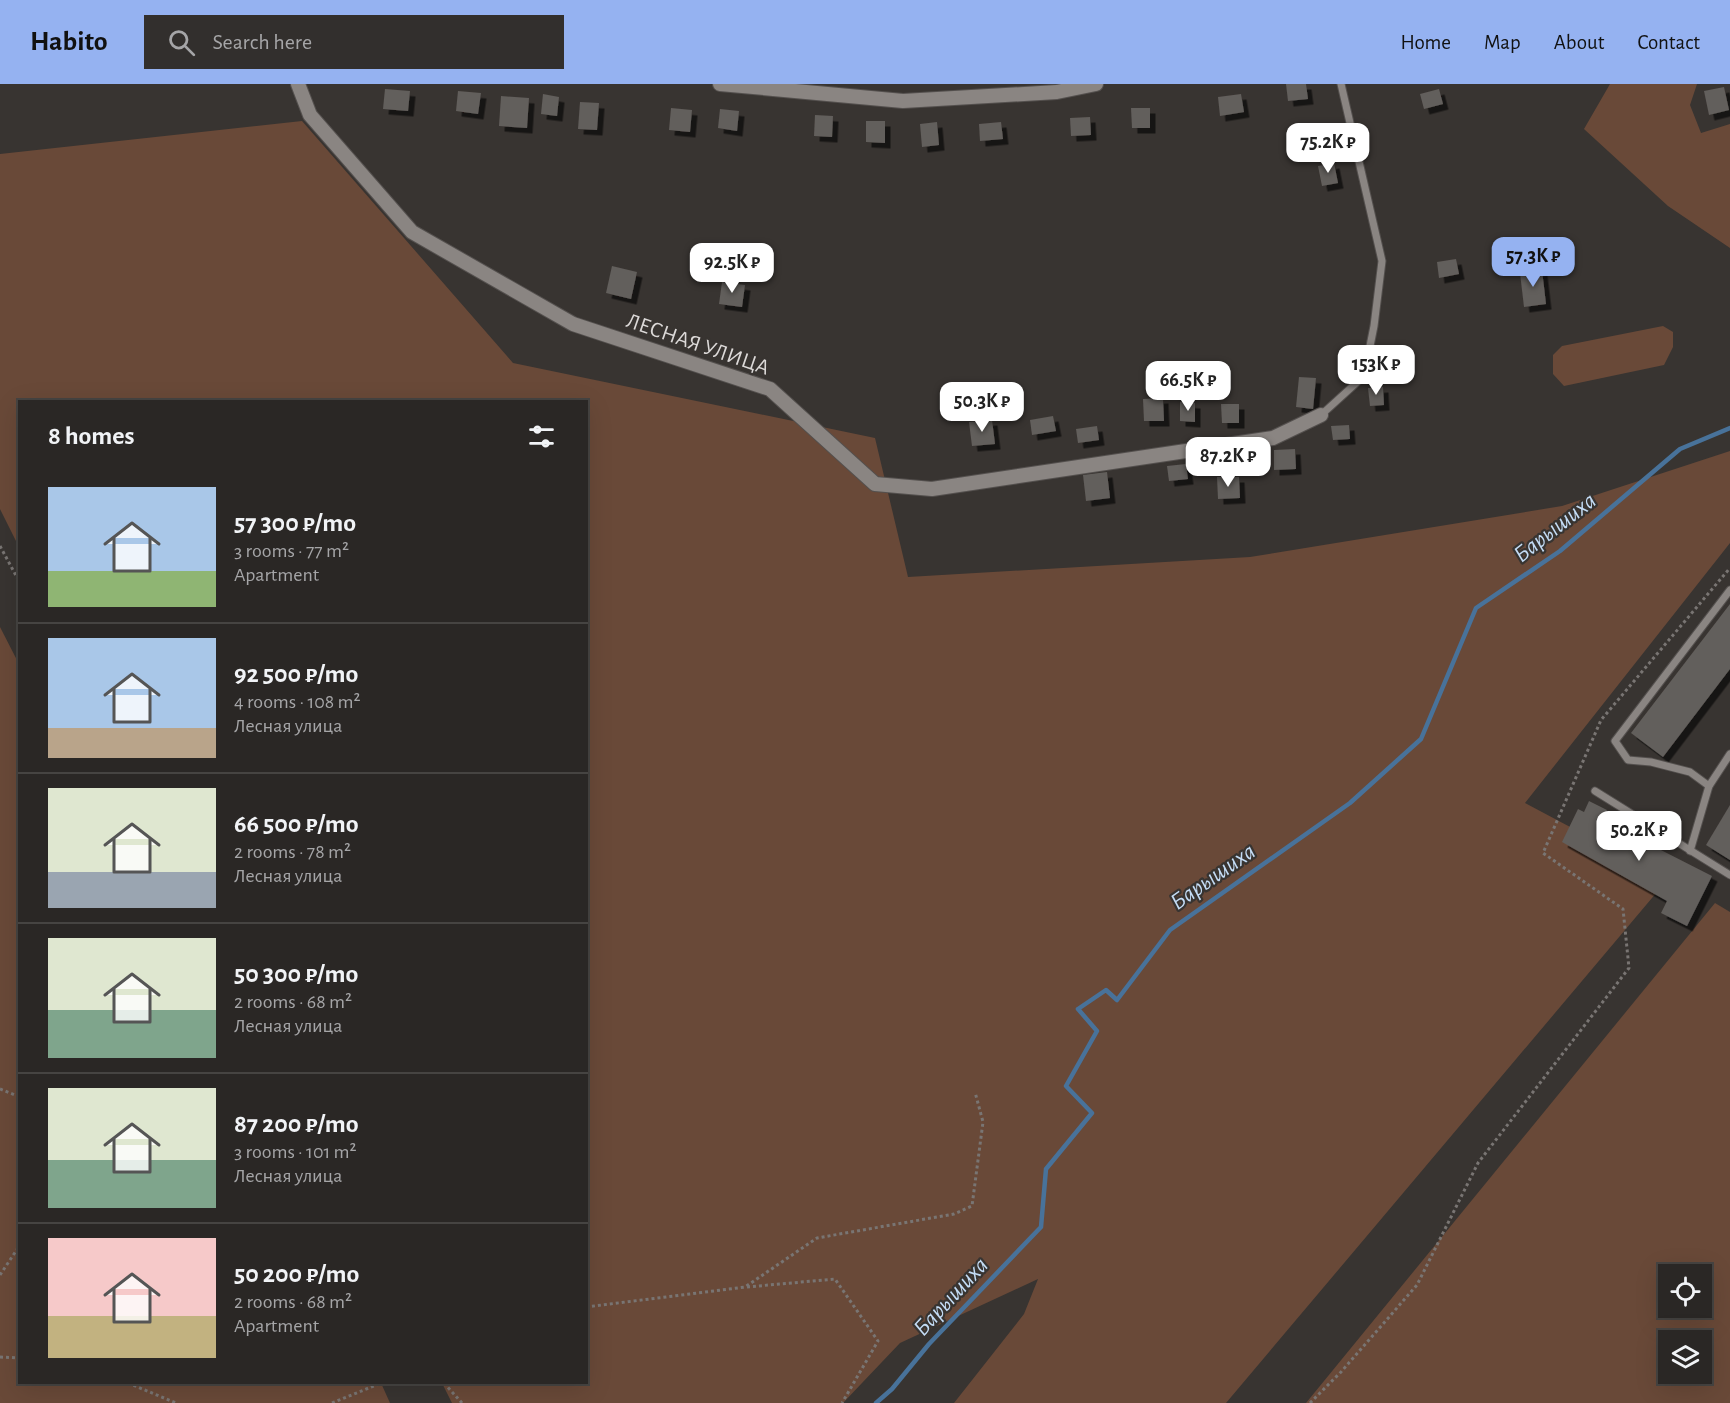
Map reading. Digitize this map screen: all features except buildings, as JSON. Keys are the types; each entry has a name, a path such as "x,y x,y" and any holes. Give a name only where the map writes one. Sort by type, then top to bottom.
{"street":[{"name":"ЛЕСНАЯ УЛИЦА","path":"298,84 310,115 412,232 573,324 770,389 875,484 932,489 1261,440 1273,438 1321,415"},
{"path":"720,84 903,101 1057,92 1096,84"}],"lane":[{"path":"1321,415 1364,376 1374,326 1382,261 1341,84"},
{"path":"1709,786 1690,772 1651,762 1628,760 1614,741 1730,590"},
{"path":"1690,851 1709,786 1730,754"},
{"path":"1595,791 1730,875"}],"path":[{"path":"0,546 18,579"},
{"path":"1310,1403 1341,1372 1417,1285 1478,1163 1629,968 1623,909 1543,853 1601,720 1730,568"},
{"path":"0,1089 18,1096"},
{"path":"745,1287 817,1238 954,1214 972,1206 983,1122 975,1092"},
{"path":"0,1275 18,1248"},
{"path":"588,1307 745,1287 835,1279 878,1341 842,1403"},
{"path":"0,1357 18,1358"},
{"path":"130,1384 176,1403"},
{"path":"332,1403 379,1384"},
{"path":"445,1384 462,1403"}],"shaded area":[{"path":"1610,84 1697,84 1690,105 1701,133 1730,124 1730,248 1668,206 1584,129"},
{"path":"302,121 513,363 875,438 908,577 1250,557 1562,506 1730,451 1730,543 1525,803 1668,879 1226,1403 954,1403 1024,1314 1038,1279 900,1343 843,1403 452,1403 442,1384 588,1384 588,400 18,400 18,545 0,509 0,154"},
{"path":"1663,326 1673,332 1673,347 1664,365 1564,386 1553,374 1553,355 1562,346"},
{"path":"0,627 18,662 18,1384 381,1384 390,1403 0,1403"},
{"path":"1715,903 1730,912 1730,1403 1306,1403"}],"waterway":[{"name":"Барышиха","path":"876,1403 892,1389 929,1344 1041,1227 1046,1169 1092,1113 1066,1086 1097,1031 1078,1009 1106,990 1117,1000 1170,930 1350,803 1421,739 1476,608 1560,551 1680,449 1730,428"}]}
